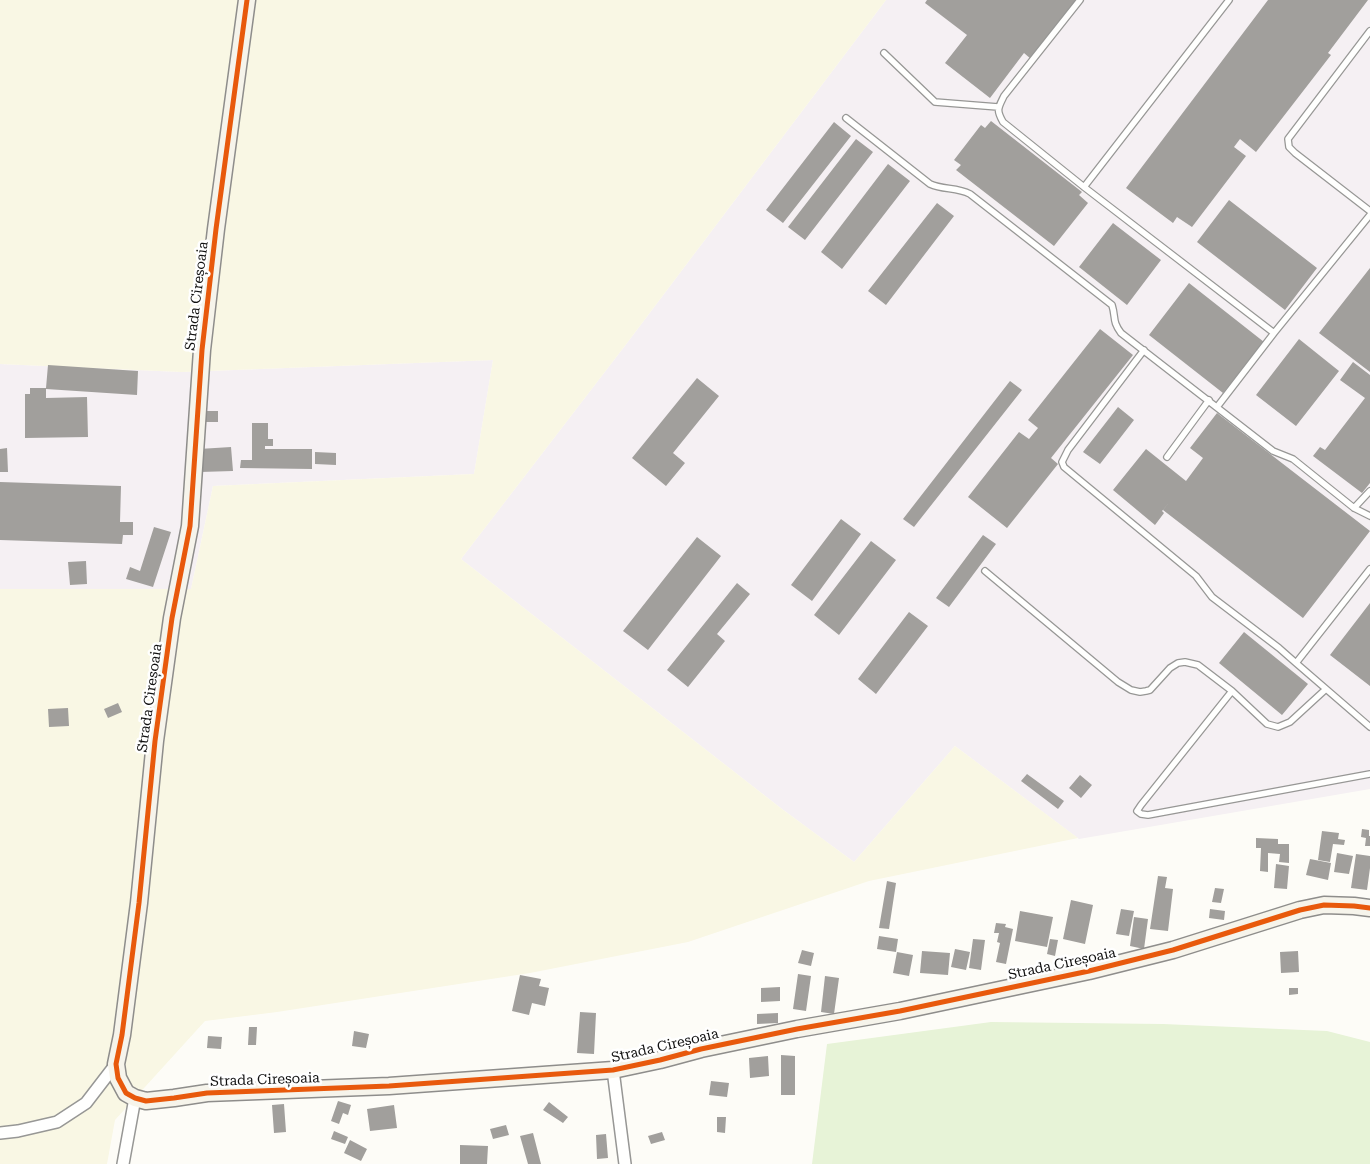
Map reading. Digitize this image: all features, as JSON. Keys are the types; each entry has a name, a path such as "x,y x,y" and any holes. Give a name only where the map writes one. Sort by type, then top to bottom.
{"street":[{"name":"Strada Cireșoaia","path":"247,0 216,229 202,350 190,526 172,618 154,741 139,903 122,1035 116,1064 118,1078 126,1093 146,1101 207,1093 389,1086 613,1070 797,1029 900,1011 1089,971 1173,950 1300,910 1324,906 1370,908"},
{"path":"0,1133 57,1122 86,1103 116,1064"},
{"path":"613,1070 625,1164"},
{"path":"123,1164 135,1098"}],"lane":[{"path":"1080,0 1004,96 998,107 998,114 1002,122 1274,332"},
{"path":"1084,187 1229,0"},
{"path":"1370,31 1288,139 1289,147 1295,153 1370,211"},
{"path":"884,53 935,102 998,107"},
{"path":"846,118 930,184 938,188 963,190 970,194 1112,305 1115,313 1114,321 1121,333 1273,451 1294,459 1354,508 1370,516"},
{"path":"1217,407 1274,332 1370,215"},
{"path":"1144,350 1068,450 1062,462 1064,467 1196,576 1212,597 1296,663 1370,727"},
{"path":"1167,457 1209,400"},
{"path":"1354,508 1370,491"},
{"path":"1296,663 1370,569"},
{"path":"984,571 1118,682 1131,690 1140,692 1150,690 1170,668 1178,663 1185,662 1198,666 1232,691 1267,724 1278,727 1290,722 1326,689"},
{"path":"1232,691 1137,811 1148,815 1370,774"}],"shaded area":[{"path":"0,0 886,0 461,559 782,809 854,862 955,746 1078,838 869,881 688,942 530,973 277,1012 205,1021 115,1120 107,1164 0,1164 0,589 191,589 213,486 474,474 493,360 182,372 0,364"},
{"path":"886,0 1370,0 1370,789 1079,839 955,746 854,862 782,809 461,559"},
{"path":"493,360 474,474 213,486 191,589 0,589 0,364 182,372"}],"green space":[{"path":"991,1022 1163,1024 1327,1031 1370,1042 1370,1164 812,1164 827,1044"}],"building":[{"path":"927,0 1076,0 1031,59 1024,53 990,98 945,63 967,35 925,3"},
{"path":"1268,0 1368,0 1328,53 1331,55 1256,152 1240,139 1234,147 1246,156 1192,227 1177,217 1173,223 1126,188"},
{"path":"991,121 1082,192 1079,195 1088,203 1054,246 956,170 961,165 954,160 981,125 985,128"},
{"path":"834,122 851,136 783,223 766,210"},
{"path":"856,139 873,152 805,240 788,227"},
{"path":"888,164 910,181 842,269 821,252"},
{"path":"1229,200 1317,268 1285,310 1197,242"},
{"path":"937,203 954,216 886,305 868,291"},
{"path":"1113,223 1161,260 1127,305 1079,267"},
{"path":"1370,268 1370,372 1319,333"},
{"path":"1189,283 1264,342 1223,393 1149,335"},
{"path":"1100,329 1133,355 1051,458 1058,464 1007,528 968,497 1019,432 1029,439 1038,428 1028,420"},
{"path":"1299,339 1339,371 1296,426 1256,395"},
{"path":"1353,362 1370,375 1370,483 1362,493 1313,456 1320,447 1325,450 1365,398 1340,380"},
{"path":"48,365 138,371 137,395 46,389 46,398 87,397 88,437 25,438 25,394 30,394 30,388 46,388"},
{"path":"697,378 719,396 673,453 685,463 666,486 632,458"},
{"path":"1010,381 1022,390 914,527 903,519"},
{"path":"1118,407 1134,420 1100,464 1083,452"},
{"path":"201,411 218,411 218,422 201,422"},
{"path":"1217,413 1370,531 1303,618 1163,510 1169,503 1162,511 1164,513 1155,525 1113,490 1146,449 1186,481 1203,458 1190,448"},
{"path":"252,423 268,423 268,439 273,439 273,446 265,446 265,449 312,449 312,469 240,468 241,460 252,460"},
{"path":"231,447 233,471 200,472 199,449"},
{"path":"7,448 8,472 0,472 0,449"},
{"path":"315,452 336,453 336,465 315,464"},
{"path":"0,482 121,486 120,522 133,522 133,535 123,535 122,544 0,540"},
{"path":"841,519 861,534 812,601 791,585"},
{"path":"154,527 171,532 153,587 126,579 130,567 140,571"},
{"path":"983,535 996,544 949,607 936,598"},
{"path":"697,537 721,556 648,650 623,631"},
{"path":"871,541 896,560 839,635 814,615"},
{"path":"86,561 87,584 70,585 68,562"},
{"path":"737,583 750,594 717,634 725,641 688,687 667,670"},
{"path":"1370,603 1370,686 1330,655"},
{"path":"909,612 928,626 876,694 858,679"},
{"path":"1244,632 1308,684 1282,715 1219,663"},
{"path":"118,703 122,712 108,718 104,709"},
{"path":"68,708 69,726 49,727 48,709"},
{"path":"1027,774 1064,801 1058,809 1021,781"},
{"path":"1080,775 1092,785 1081,798 1069,788"},
{"path":"1362,829 1369,830 1370,846 1365,846 1366,838 1361,837"},
{"path":"1322,831 1339,833 1338,839 1345,840 1344,845 1333,844 1330,862 1318,860"},
{"path":"1256,838 1278,839 1278,844 1289,844 1289,863 1279,862 1280,854 1268,853 1268,872 1260,871 1261,848 1256,848"},
{"path":"1337,853 1353,856 1349,874 1334,872"},
{"path":"1356,854 1370,856 1367,890 1351,888"},
{"path":"1310,859 1331,863 1328,880 1306,875"},
{"path":"1276,864 1289,866 1287,889 1274,888"},
{"path":"1158,876 1167,877 1165,888 1173,889 1168,931 1150,929"},
{"path":"887,881 896,883 889,929 879,928"},
{"path":"1215,888 1224,889 1221,903 1212,902"},
{"path":"1071,900 1093,905 1085,944 1063,939"},
{"path":"1121,909 1134,911 1129,936 1116,934"},
{"path":"1210,909 1225,911 1224,920 1209,918"},
{"path":"1020,911 1053,917 1047,947 1015,941"},
{"path":"1134,917 1148,919 1144,949 1130,946"},
{"path":"996,923 1006,924 1005,927 1013,929 1006,964 996,962 1000,943 997,942 999,933 994,933"},
{"path":"879,936 898,939 896,952 877,949"},
{"path":"973,939 985,940 981,970 969,968"},
{"path":"1050,939 1058,940 1055,956 1047,954"},
{"path":"955,949 970,952 966,970 951,967"},
{"path":"802,950 814,953 811,966 798,963"},
{"path":"922,951 950,953 948,975 920,973"},
{"path":"1298,951 1299,972 1281,973 1280,952"},
{"path":"897,952 913,955 909,976 893,973"},
{"path":"798,974 811,976 806,1011 793,1009"},
{"path":"520,975 541,979 539,986 549,988 545,1006 532,1003 529,1015 512,1011"},
{"path":"825,976 839,978 834,1014 821,1012"},
{"path":"780,987 780,1001 761,1002 761,988"},
{"path":"1289,988 1298,988 1298,994 1289,995"},
{"path":"580,1012 596,1013 594,1054 577,1053"},
{"path":"778,1013 778,1023 757,1024 757,1014"},
{"path":"249,1027 257,1027 256,1045 248,1045"},
{"path":"354,1031 369,1034 366,1048 352,1046"},
{"path":"208,1036 222,1037 221,1049 207,1048"},
{"path":"781,1055 795,1056 795,1095 781,1095"},
{"path":"768,1056 769,1076 750,1078 749,1058"},
{"path":"711,1081 729,1083 727,1097 709,1095"},
{"path":"338,1101 351,1105 348,1115 343,1113 339,1124 331,1121"},
{"path":"549,1102 568,1117 563,1123 543,1110"},
{"path":"284,1104 286,1132 274,1133 272,1105"},
{"path":"394,1105 397,1128 370,1131 367,1109"},
{"path":"717,1117 726,1117 725,1133 717,1132"},
{"path":"506,1125 509,1135 493,1139 490,1129"},
{"path":"334,1131 348,1137 345,1144 331,1139"},
{"path":"662,1132 665,1140 651,1144 648,1136"},
{"path":"533,1133 541,1164 528,1164 520,1136"},
{"path":"606,1134 608,1158 597,1159 596,1135"},
{"path":"350,1140 367,1149 361,1161 344,1153"},
{"path":"460,1145 488,1146 487,1164 460,1164"}],"cycle path":[{"path":"247,0 216,229 202,350 190,526 172,618 155,741 139,903 122,1035 116,1064 118,1078 126,1093 146,1101 207,1093 389,1086 613,1070 797,1029 900,1011 1089,971 1173,950 1300,910 1324,905 1370,908"}]}
